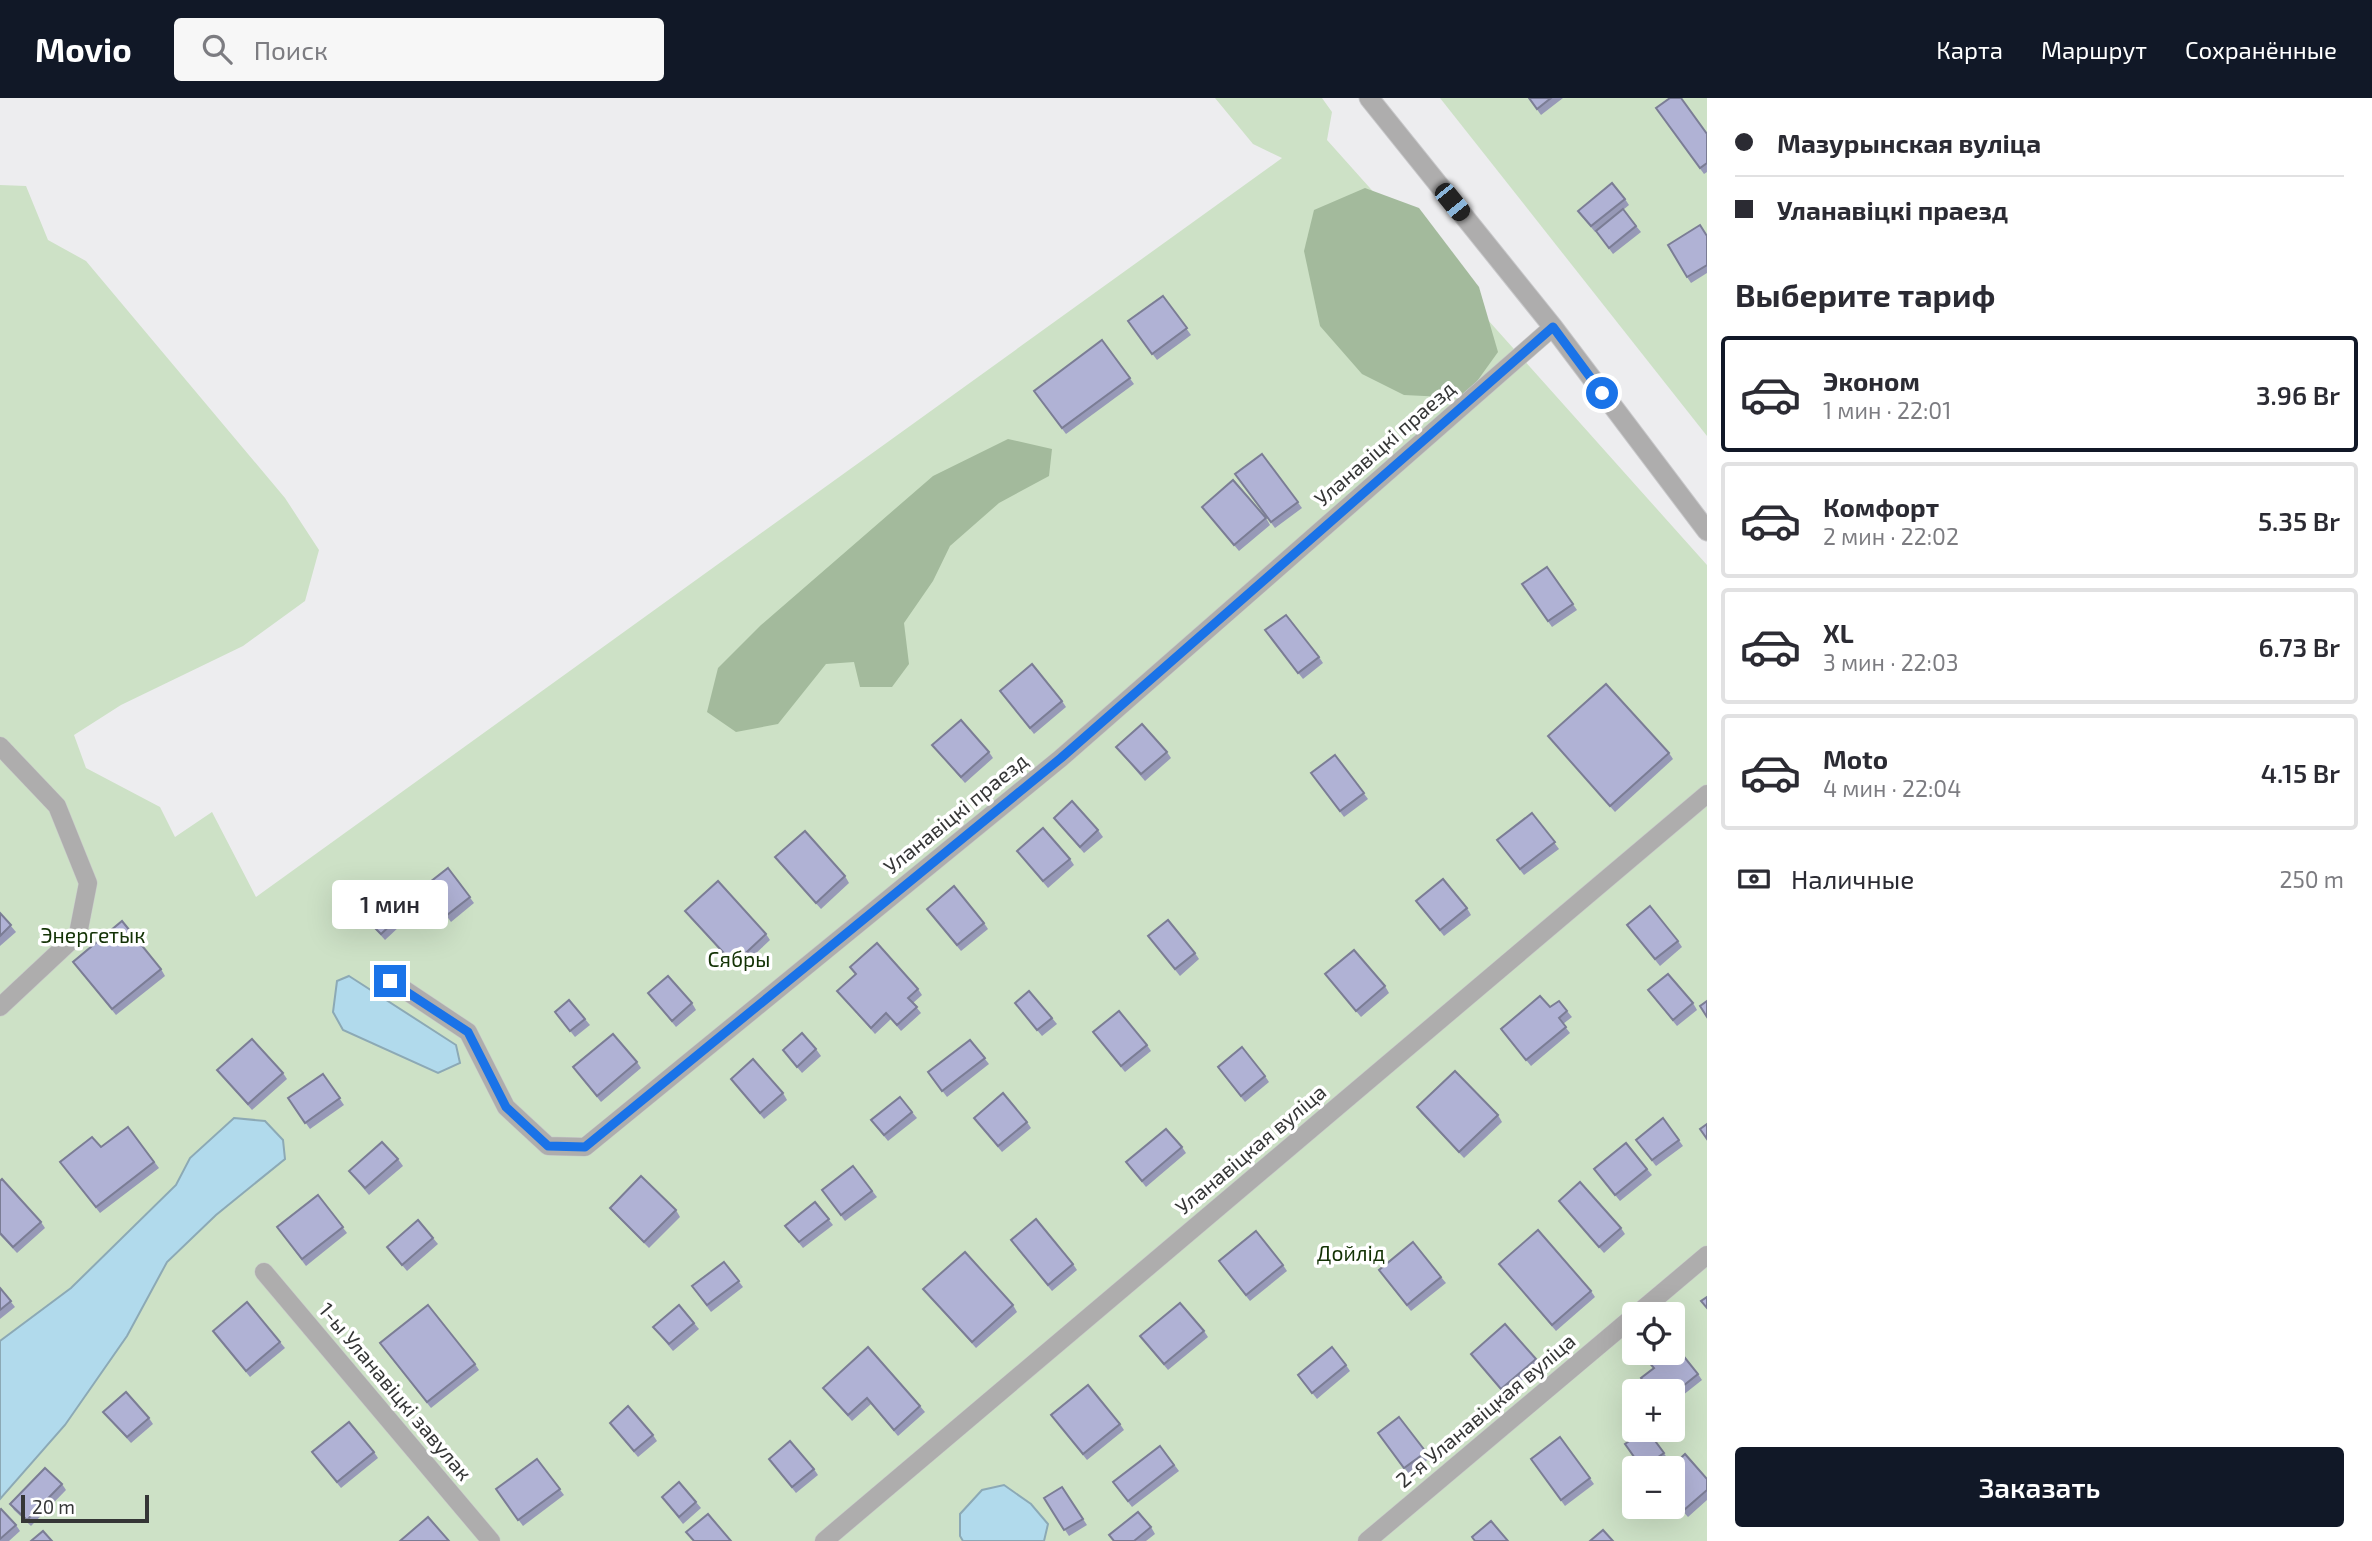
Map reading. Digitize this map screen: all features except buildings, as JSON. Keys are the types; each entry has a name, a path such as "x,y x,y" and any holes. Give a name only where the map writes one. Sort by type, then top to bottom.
{"street":[{"path":"1369,98 1553,327 1707,531"}],"lane":[{"name":"Уланавіцкі праезд","path":"390,981 468,1032 506,1107 548,1146 585,1147 1061,758 1553,327"},
{"path":"0,746 57,806 88,883 78,934 0,1007"},
{"name":"Уланавіцкая вуліца","path":"824,1541 1707,794"},
{"name":"2-я Уланавіцкая вуліца","path":"1651,1302 1707,1255"},
{"name":"1-ы Уланавіцкі завулак","path":"264,1272 491,1541"},
{"name":"2-я Уланавіцкая вуліца","path":"1367,1541 1622,1327"}],"green space":[{"path":"1215,98 1322,98 1332,112 1327,140 1707,565 1707,1541 0,1541 0,185 26,186 48,240 86,261 285,498 319,550 305,601 243,646 121,705 74,735 86,768 160,807 175,837 212,812 256,897 1282,158 1253,144"},
{"path":"1440,98 1707,98 1707,436"},
{"path":"1365,188 1419,208 1479,287 1498,352 1465,398 1404,395 1362,374 1320,326 1304,251 1314,210"},
{"path":"1008,439 1052,449 1049,476 999,503 950,546 933,581 904,623 909,664 892,687 860,687 854,662 826,664 778,724 736,732 707,712 718,668 761,625 933,476"}],"water":[{"path":"349,976 456,1045 460,1063 438,1073 343,1030 333,1012 337,981"},
{"path":"234,1118 265,1121 283,1140 285,1159 216,1215 167,1262 127,1336 65,1425 0,1499 0,1341 71,1288 176,1185 190,1158"},
{"path":"1004,1485 1031,1504 1048,1524 1044,1541 963,1541 960,1536 960,1514 982,1490"}],"route":[{"path":"390,981 468,1032 506,1107 548,1146 585,1147 1061,758 1553,327 1602,393"}],"park label":[{"name":"Энергетык","path":"93,936"},
{"name":"Сябры","path":"739,960"},
{"name":"Дойлід","path":"1351,1254"}]}
